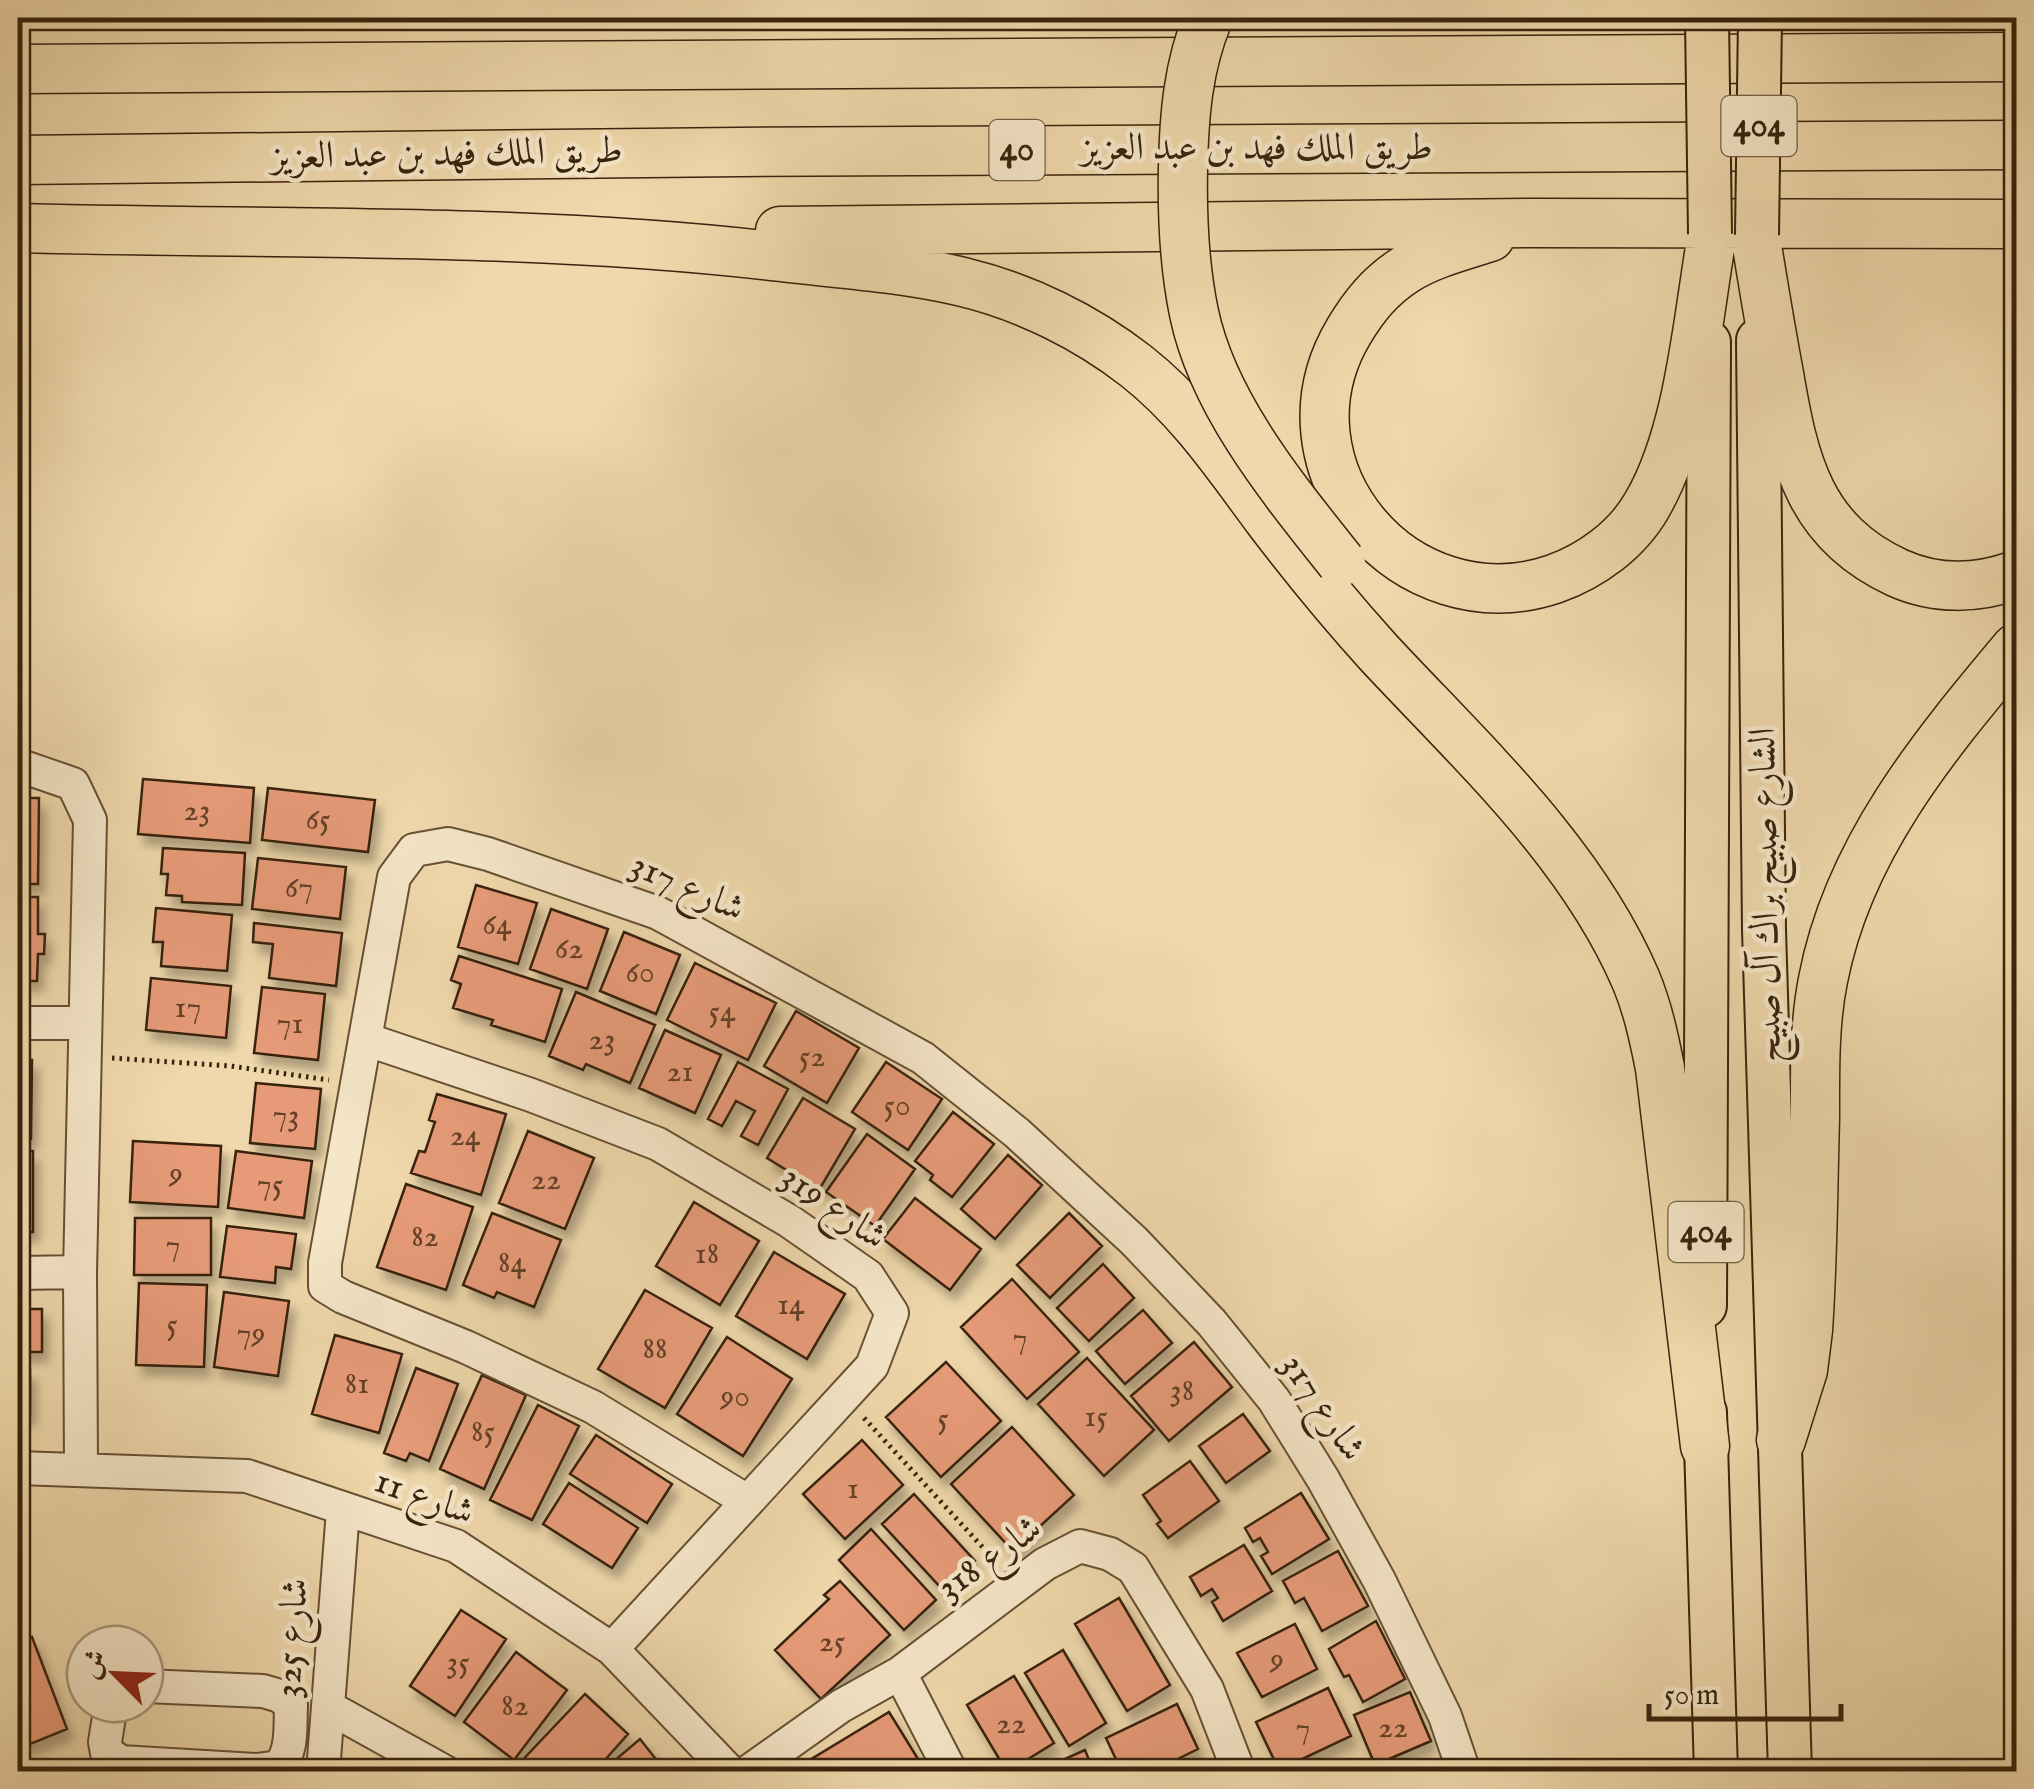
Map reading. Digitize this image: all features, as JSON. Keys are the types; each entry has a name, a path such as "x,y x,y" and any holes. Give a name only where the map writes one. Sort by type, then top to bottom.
{"highway":[{"path":"1208,18 1194,51 1184,142 1184,247 1195,317 1240,422 1270,469 1410,649 1502,783 1592,898 1637,982 1660,1068 1705,1446"},
{"path":"18,69 2016,57"},
{"name":"طريق الملك فهد بن عبد العزيز","path":"18,160 2016,145"},
{"path":"1531,223 1440,254 1406,269 1379,290 1365,305 1339,349 1328,383 1324,416 1327,449 1350,506 1379,542 1412,566 1467,586 1519,587 1570,574 1624,536 1646,507 1666,465 1689,376 1710,241"},
{"path":"596,240 748,231 1531,223 2016,224"},
{"path":"1948,225 2016,248"},
{"path":"18,228 596,240 753,254 950,279 1011,296 1096,338 1170,395 1203,430 1298,559 1347,618 1502,783"},
{"path":"1757,240 1795,458 1810,494 1829,523 1878,564 1916,581 1940,586 1977,586 2016,576"},
{"path":"1781,1440 1803,1370 1808,1330 1816,1042 1823,981 1838,921 1861,864 1891,810 1934,748 2016,648"},
{"path":"1891,810 2016,679"}],"main road":[{"name":"الشارع صبيح براك آل صبيح","path":"1707,18 1710,241 1705,1446 1716,1772"},
{"name":"الشارع صبيح براك آل صبيح","path":"1760,18 1757,240 1764,930 1790,1772"}],"street":[{"path":"18,765 73,784 90,820 80,1272 82,1468"},
{"name":"شارع 317","path":"747,1501 593,1408 466,1347 343,1298 325,1286 324,1263 394,878 414,850 448,844 488,854 658,913 923,1058 1017,1133 1134,1240 1212,1323 1274,1400 1324,1479 1379,1580 1445,1716 1464,1772"},
{"path":"18,1023 84,1022"},
{"name":"شارع 319","path":"365,1039 531,1095 658,1144 789,1222 868,1276 892,1313 872,1366 612,1649"},
{"path":"18,1273 80,1272"},
{"name":"شارع 11","path":"18,1468 247,1476 456,1546 612,1649 730,1772"},
{"name":"شارع 325","path":"323,1772 343,1510"},
{"name":"شارع 318","path":"748,1772 841,1706 900,1673 1045,1564 1080,1546 1110,1554 1132,1568 1207,1689 1239,1772"},
{"path":"900,1673 951,1772"},
{"path":"108,1724 107,1752 121,1762 202,1770 278,1767 289,1748 290,1705 280,1696 263,1691 165,1687"},
{"path":"328,1707 445,1772"}],"path":[{"path":"84,1056 230,1066 357,1084"},
{"path":"844,1396 1017,1585"}],"building":[{"path":"143,779 254,788 250,843 138,834"},
{"path":"268,788 375,800 368,852 262,840"},
{"path":"18,798 39,798 38,884 18,884"},
{"path":"163,848 245,853 242,905 182,902 182,896 166,895 168,874 161,874"},
{"path":"258,858 346,867 340,919 252,909"},
{"path":"476,885 537,903 518,964 458,947"},
{"path":"18,897 38,897 38,934 45,934 44,954 38,954 37,981 18,981"},
{"path":"156,908 232,915 227,971 161,966 163,942 153,942"},
{"path":"551,909 608,929 587,989 530,969"},
{"path":"254,923 342,933 336,986 269,978 273,944 253,942"},
{"path":"624,932 680,955 656,1014 600,991"},
{"path":"459,956 562,989 545,1042 453,1008 461,984 451,980"},
{"path":"695,963 776,1003 748,1060 667,1020"},
{"path":"151,978 231,986 226,1038 146,1030"},
{"path":"262,987 325,994 318,1060 254,1053"},
{"path":"576,992 655,1025 630,1083 586,1064 583,1070 549,1056"},
{"path":"796,1011 859,1048 827,1103 764,1066"},
{"path":"665,1030 721,1055 695,1113 639,1088"},
{"path":"18,1060 32,1060 31,1139 18,1139"},
{"path":"738,1062 788,1089 758,1145 741,1136 755,1111 736,1101 722,1126 708,1119"},
{"path":"886,1062 942,1099 908,1150 852,1112"},
{"path":"256,1083 321,1089 315,1149 250,1143"},
{"path":"437,1094 506,1114 481,1195 411,1173 419,1151 425,1152 435,1122 429,1120"},
{"path":"803,1098 855,1129 819,1190 767,1158"},
{"path":"953,1112 994,1144 952,1197 930,1180 933,1175 915,1161"},
{"path":"528,1131 594,1158 565,1229 499,1203"},
{"path":"867,1134 915,1169 875,1226 826,1192"},
{"path":"133,1141 221,1146 218,1207 130,1202"},
{"path":"18,1151 33,1151 33,1232 18,1232"},
{"path":"236,1151 312,1161 304,1218 228,1208"},
{"path":"1008,1155 1042,1185 995,1239 961,1209"},
{"path":"406,1184 473,1207 446,1290 377,1267"},
{"path":"915,1198 981,1249 950,1290 883,1239"},
{"path":"694,1202 759,1241 720,1305 656,1266"},
{"path":"492,1213 561,1240 534,1307 497,1292 494,1298 463,1285"},
{"path":"1069,1213 1102,1246 1050,1298 1017,1265"},
{"path":"135,1218 211,1218 211,1275 134,1275"},
{"path":"227,1226 296,1234 291,1269 276,1267 275,1283 220,1277"},
{"path":"774,1252 845,1294 807,1359 736,1316"},
{"path":"1103,1264 1134,1298 1089,1341 1057,1308"},
{"path":"1012,1279 1079,1352 1027,1399 961,1327"},
{"path":"139,1283 207,1285 204,1367 136,1365"},
{"path":"645,1290 712,1328 665,1408 598,1369"},
{"path":"224,1292 289,1301 278,1376 214,1367"},
{"path":"18,1309 42,1309 42,1352 18,1352"},
{"path":"1143,1310 1172,1343 1125,1384 1096,1351"},
{"path":"335,1335 402,1354 379,1433 312,1414"},
{"path":"727,1337 792,1379 743,1456 677,1414"},
{"path":"1194,1342 1232,1387 1169,1441 1131,1396"},
{"path":"1087,1358 1154,1430 1104,1476 1038,1404"},
{"path":"946,1362 1001,1421 941,1477 886,1417"},
{"path":"416,1368 458,1384 429,1461 410,1453 406,1461 384,1453"},
{"path":"18,1370 30,1370 30,1415 18,1415"},
{"path":"482,1375 526,1395 484,1489 440,1469"},
{"path":"538,1405 579,1426 532,1520 490,1500"},
{"path":"1243,1414 1270,1451 1226,1483 1199,1446"},
{"path":"1012,1427 1074,1495 1013,1551 951,1484"},
{"path":"596,1435 672,1484 647,1523 570,1474"},
{"path":"862,1440 903,1485 845,1539 803,1494"},
{"path":"1190,1461 1219,1501 1168,1538 1143,1495"},
{"path":"569,1483 638,1528 612,1568 543,1524"},
{"path":"1301,1493 1329,1539 1272,1574 1261,1556 1268,1552 1260,1538 1253,1542 1245,1528"},
{"path":"914,1494 975,1561 943,1590 882,1524"},
{"path":"871,1529 936,1600 904,1630 839,1560"},
{"path":"1244,1545 1272,1591 1223,1621 1212,1602 1218,1598 1212,1589 1201,1596 1190,1577"},
{"path":"1338,1551 1368,1606 1322,1631 1304,1598 1295,1603 1283,1581"},
{"path":"840,1581 890,1635 821,1699 775,1650 829,1599 824,1595"},
{"path":"1119,1598 1170,1685 1127,1711 1075,1624"},
{"path":"461,1610 506,1639 455,1716 410,1686"},
{"path":"1376,1621 1405,1679 1363,1702 1329,1649"},
{"path":"1295,1624 1317,1669 1262,1697 1237,1653"},
{"path":"32,1637 67,1729 18,1749 18,1643"},
{"path":"1063,1650 1106,1723 1069,1746 1025,1673"},
{"path":"516,1652 567,1690 514,1760 464,1722"},
{"path":"1014,1676 1054,1743 1007,1772 967,1705"},
{"path":"1328,1688 1351,1736 1279,1770 1256,1722"},
{"path":"1410,1692 1431,1741 1375,1765 1354,1715"},
{"path":"585,1694 628,1734 594,1772 519,1772 515,1768"},
{"path":"1177,1704 1198,1749 1151,1772 1122,1772 1106,1738"},
{"path":"889,1712 923,1767 915,1772 814,1772 808,1761"},
{"path":"640,1739 666,1772 611,1772 607,1767"},
{"path":"1085,1750 1094,1772 1036,1772"}]}
